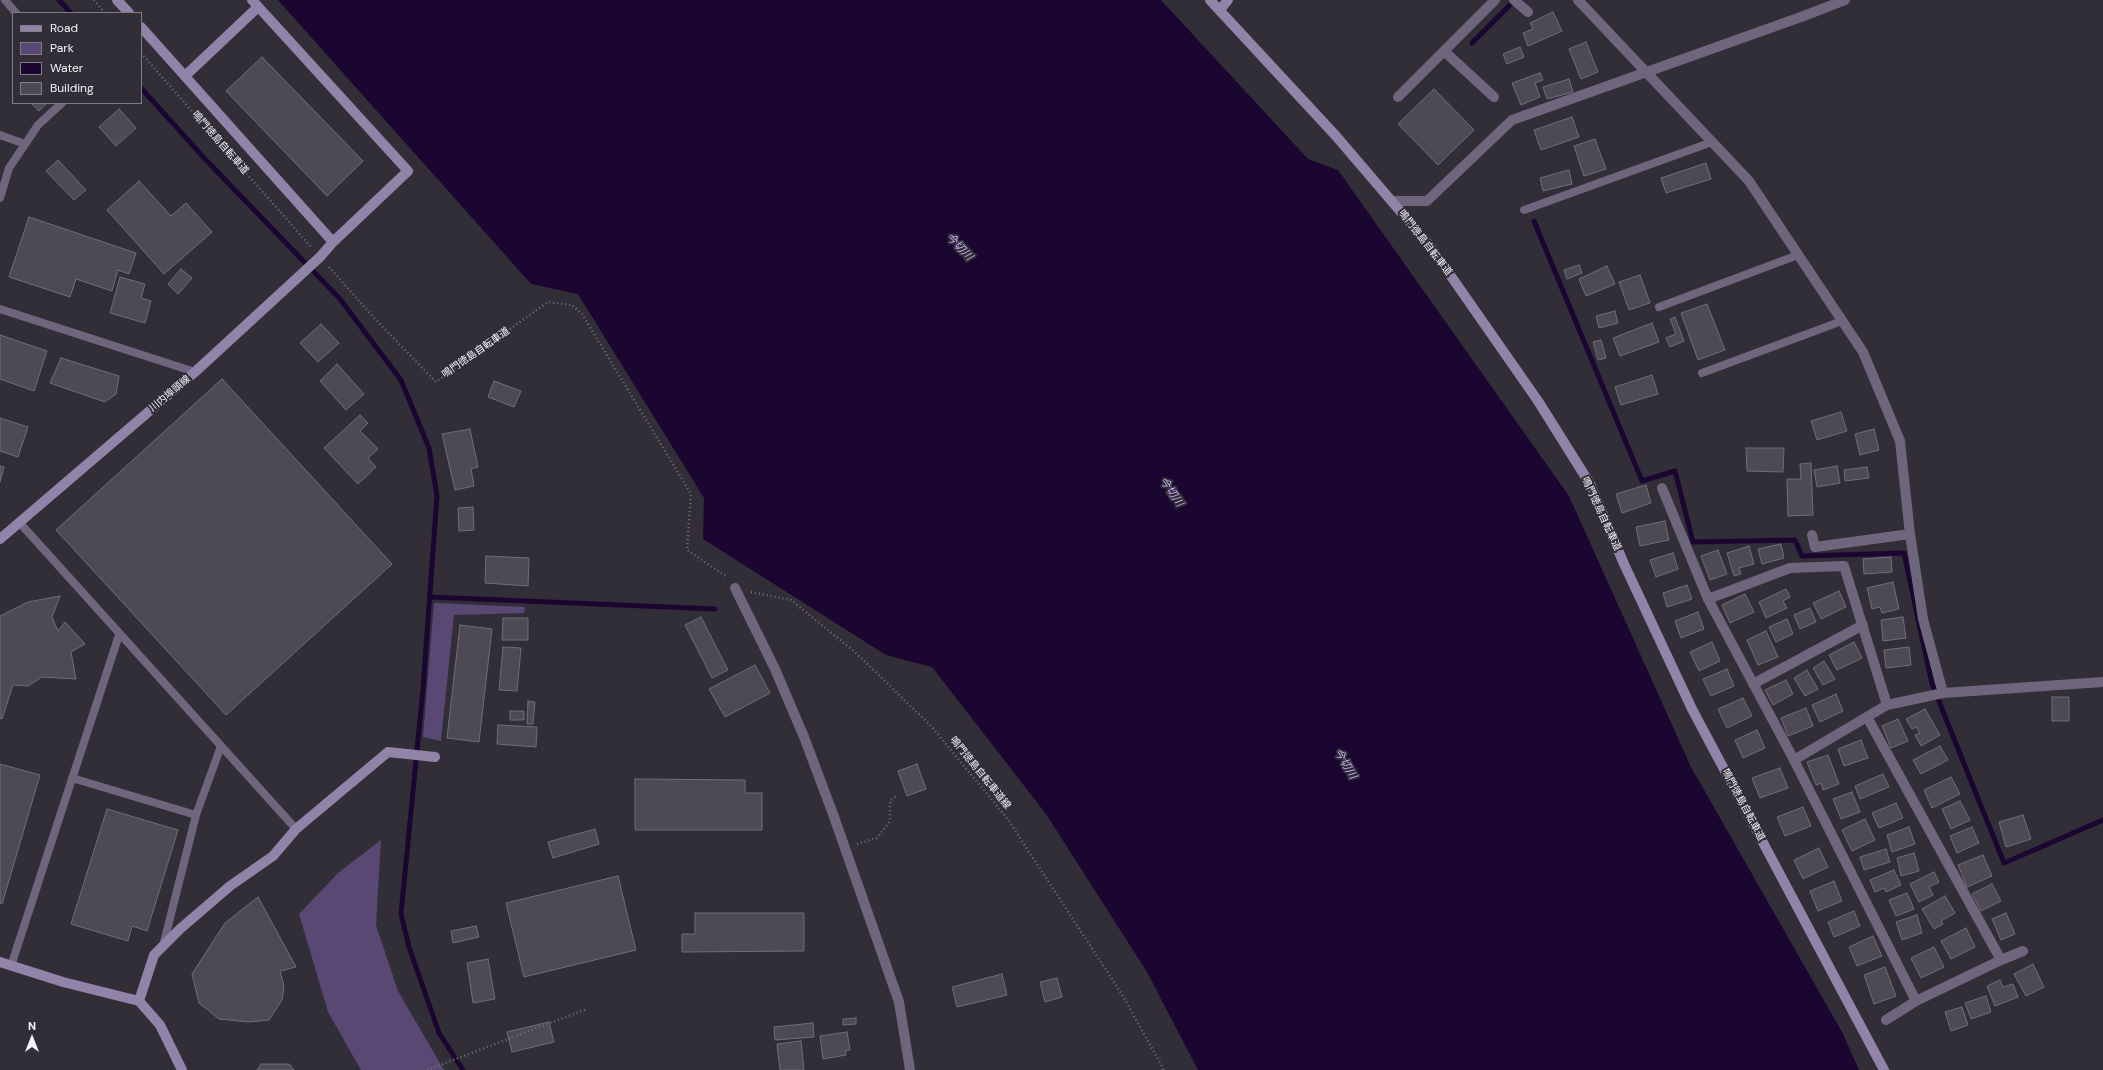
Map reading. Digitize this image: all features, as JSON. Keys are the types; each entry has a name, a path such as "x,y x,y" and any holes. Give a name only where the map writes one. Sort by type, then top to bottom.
{"main road":[{"path":"117,0 128,12"},
{"name":"鳴門徳島自転車道","path":"1210,0 1336,136 1430,246 1538,401 1590,484 1624,564 1692,709 1884,1070"},
{"path":"1220,10 1228,0"},
{"path":"185,76 255,3"},
{"name":"川内埠頭線","path":"0,538 195,372 320,257 333,242 408,171 255,3"},
{"path":"142,28 333,242"},
{"path":"139,1001 154,955 180,929 230,886 273,856 296,829 388,752 435,757"},
{"path":"0,962 63,982 139,1001 160,1025 182,1070"}],"street":[{"path":"1398,97 1495,0"},
{"path":"1514,0 1528,12"},
{"path":"1578,0 1749,181 1863,352 1900,441 1910,534 1923,619 1943,692"},
{"path":"1392,201 1427,201 1512,120 1845,0"},
{"path":"1444,51 1494,98"},
{"path":"1662,488 1708,599 1794,760 1916,1001"},
{"path":"1812,535 1815,547 1910,534"},
{"path":"1708,599 1790,568 1844,566 1887,704"},
{"path":"735,588 775,669 804,737 845,848 900,1002 910,1070"},
{"path":"1753,684 1863,625"},
{"path":"1794,760 1887,704 1943,692 2103,682"},
{"path":"1867,717 2002,960"},
{"path":"1886,1020 1916,1001 2023,951"}],"lane":[{"path":"5,0 15,12"},
{"path":"0,198 9,168 38,125 61,104"},
{"path":"0,135 25,144"},
{"path":"1524,210 1712,142"},
{"path":"1659,308 1798,255"},
{"path":"0,309 195,372"},
{"path":"1702,373 1842,321"},
{"path":"19,522 119,635 296,829"},
{"path":"11,966 119,635"},
{"path":"163,946 196,815 221,746"},
{"path":"72,778 196,815"}],"path":[{"path":"94,0 104,12"},
{"name":"鳴門徳島自転車道","path":"142,55 375,320 436,382 548,302 572,306 582,314 692,494 687,550 730,578 735,588"},
{"name":"鳴門徳島自転車道線","path":"735,588 791,600 855,652 931,726 1007,818 1123,996 1164,1070"},
{"path":"845,848 877,838 890,821 890,800 896,796"},
{"path":"427,1070 587,1009"}],"green space":[{"path":"434,603 525,607 524,613 454,615 441,741 423,737"},
{"path":"381,840 376,925 398,991 444,1070 361,1070 328,1012 299,914 338,873"}],"water":[{"name":"今切川","path":"278,0 1161,0 1308,159 1338,170 1569,496 1691,767 1842,1032 1859,1070 1198,1070 1147,972 1046,814 932,667 886,655 703,539 704,498 578,294 531,284"}],"building":[{"path":"1553,12 1562,31 1528,46 1523,33 1533,29 1530,23"},
{"path":"1586,42 1598,72 1581,79 1569,49"},
{"path":"1520,47 1524,57 1507,64 1503,54"},
{"path":"262,57 363,161 327,196 226,91"},
{"path":"1540,73 1543,80 1535,83 1540,97 1521,105 1512,83"},
{"path":"1569,79 1573,92 1547,99 1543,87"},
{"path":"1434,89 1474,130 1438,165 1398,124"},
{"path":"32,104 46,104 39,111"},
{"path":"119,109 136,128 116,146 99,127"},
{"path":"1572,117 1579,137 1541,150 1534,130"},
{"path":"1595,139 1606,169 1584,176 1574,146"},
{"path":"58,160 86,190 74,200 46,171"},
{"path":"1706,163 1711,179 1666,193 1661,178"},
{"path":"1569,170 1572,184 1543,191 1540,178"},
{"path":"139,181 171,216 186,203 212,232 164,274 107,210"},
{"path":"29,217 136,253 129,274 118,270 112,291 76,279 70,297 9,277"},
{"path":"1579,265 1582,273 1567,279 1564,270"},
{"path":"1607,266 1615,284 1586,296 1579,279"},
{"path":"181,269 192,278 178,294 168,284"},
{"path":"1640,275 1650,303 1629,310 1619,282"},
{"path":"120,277 145,284 141,298 151,301 145,323 110,313"},
{"path":"1707,304 1725,350 1698,360 1681,313"},
{"path":"1615,311 1618,323 1599,328 1596,316"},
{"path":"1675,317 1684,341 1670,347 1666,338 1676,334 1670,319"},
{"path":"1652,323 1659,342 1620,356 1613,338"},
{"path":"321,324 339,343 318,362 300,343"},
{"path":"0,335 47,351 34,391 0,379"},
{"path":"1601,340 1606,358 1598,360 1593,342"},
{"path":"61,358 119,376 116,394 105,402 50,383"},
{"path":"337,364 364,394 346,410 320,381"},
{"path":"1652,375 1658,394 1621,405 1615,387"},
{"path":"222,379 392,564 226,715 56,530"},
{"path":"494,381 521,391 514,407 488,397"},
{"path":"1841,412 1847,431 1817,440 1811,421"},
{"path":"360,415 368,423 360,431 378,449 368,458 376,467 358,484 324,448"},
{"path":"0,418 28,427 18,457 0,451"},
{"path":"470,429 478,467 471,469 474,486 455,490 442,434"},
{"path":"1874,429 1879,450 1860,455 1855,434"},
{"path":"1746,448 1784,448 1783,472 1747,471"},
{"path":"1811,463 1813,515 1788,516 1787,479 1801,479 1800,464"},
{"path":"0,466 4,467 0,482"},
{"path":"1837,466 1840,483 1817,487 1814,470"},
{"path":"1867,467 1869,478 1845,481 1844,470"},
{"path":"1646,485 1651,503 1622,513 1616,494"},
{"path":"473,507 474,530 459,531 458,508"},
{"path":"1665,521 1669,540 1640,546 1636,527"},
{"path":"1781,544 1784,558 1762,564 1758,549"},
{"path":"1749,546 1754,564 1739,568 1741,574 1734,576 1727,553"},
{"path":"1718,550 1727,574 1710,580 1701,556"},
{"path":"1673,553 1678,569 1656,577 1650,560"},
{"path":"486,556 529,558 528,586 485,583"},
{"path":"1891,557 1892,572 1864,574 1863,559"},
{"path":"1893,582 1899,609 1882,613 1880,607 1872,609 1867,588"},
{"path":"1687,585 1692,599 1667,607 1663,593"},
{"path":"1786,589 1790,597 1783,601 1787,608 1766,618 1759,602"},
{"path":"1839,591 1846,607 1821,619 1813,603"},
{"path":"1745,594 1754,612 1730,623 1722,605"},
{"path":"60,596 52,617 58,631 65,622 85,644 71,652 76,679 42,677 28,686 13,685 2,719 0,718 0,616 28,602"},
{"path":"1810,608 1816,622 1800,629 1794,615"},
{"path":"1698,612 1704,629 1681,638 1675,621"},
{"path":"701,617 728,670 712,678 685,625"},
{"path":"1903,617 1906,638 1883,641 1881,620"},
{"path":"503,618 528,618 528,640 502,640"},
{"path":"1787,619 1793,634 1776,642 1769,627"},
{"path":"460,625 492,629 479,742 447,738"},
{"path":"1766,631 1778,657 1758,665 1747,640"},
{"path":"1712,642 1720,661 1699,671 1690,652"},
{"path":"1854,642 1862,658 1837,670 1829,655"},
{"path":"503,647 521,648 517,691 499,690"},
{"path":"1909,647 1911,665 1886,668 1884,650"},
{"path":"1824,661 1835,679 1823,685 1813,668"},
{"path":"755,665 770,693 725,717 709,689"},
{"path":"1727,669 1734,686 1711,696 1703,679"},
{"path":"1807,670 1818,689 1805,696 1794,678"},
{"path":"1786,680 1793,694 1773,705 1765,690"},
{"path":"1836,694 1843,711 1820,722 1812,705"},
{"path":"2052,697 2069,697 2069,721 2052,721"},
{"path":"1743,698 1752,716 1727,728 1718,709"},
{"path":"528,701 535,702 533,724 527,724"},
{"path":"1806,708 1813,726 1788,736 1781,718"},
{"path":"1925,709 1940,735 1921,746 1915,735 1920,733 1916,727 1912,729 1906,719"},
{"path":"510,711 524,711 524,720 510,720"},
{"path":"1898,719 1908,741 1891,748 1882,726"},
{"path":"498,725 537,727 536,747 497,744"},
{"path":"1757,730 1765,748 1743,758 1735,740"},
{"path":"1861,740 1868,758 1844,766 1838,749"},
{"path":"1940,746 1948,760 1921,774 1913,760"},
{"path":"1828,755 1839,784 1823,790 1821,783 1816,785 1807,762"},
{"path":"0,764 40,775 2,904 0,903"},
{"path":"917,764 926,789 907,796 898,771"},
{"path":"1780,768 1788,788 1760,798 1752,778"},
{"path":"1883,774 1889,787 1860,799 1855,786"},
{"path":"1951,777 1960,794 1932,808 1924,790"},
{"path":"635,779 745,780 745,793 762,793 762,830 635,830"},
{"path":"1852,792 1860,812 1841,819 1833,799"},
{"path":"1960,801 1970,820 1951,829 1942,809"},
{"path":"1896,803 1903,818 1879,828 1872,813"},
{"path":"1803,807 1811,826 1785,836 1777,817"},
{"path":"107,809 178,830 147,931 132,926 128,941 71,924"},
{"path":"2023,815 2031,839 2006,847 1999,822"},
{"path":"1865,819 1875,840 1852,851 1842,830"},
{"path":"1909,827 1915,844 1892,852 1887,835"},
{"path":"1972,827 1979,843 1957,853 1950,836"},
{"path":"595,829 599,844 553,858 548,842"},
{"path":"1819,848 1828,867 1803,879 1794,860"},
{"path":"1886,849 1890,862 1864,870 1860,857"},
{"path":"1914,853 1919,871 1901,876 1897,858"},
{"path":"1983,855 1992,876 1967,887 1958,865"},
{"path":"1894,870 1901,885 1886,892 1884,888 1875,892 1870,880"},
{"path":"1934,872 1939,882 1929,887 1933,895 1919,902 1910,884"},
{"path":"618,876 636,950 524,977 506,903"},
{"path":"1834,881 1842,901 1818,911 1810,891"},
{"path":"1992,884 2001,901 1981,911 1972,894"},
{"path":"1907,893 1914,909 1896,916 1889,900"},
{"path":"1945,896 1955,913 1941,921 1943,924 1934,929 1922,909"},
{"path":"258,897 296,967 280,971 284,986 282,1000 269,1020 249,1022 219,1019 199,1003 192,974 225,923"},
{"path":"1854,911 1860,926 1834,937 1828,922"},
{"path":"695,913 804,913 804,951 682,952 682,934 695,934"},
{"path":"2006,913 2015,934 2001,940 1992,919"},
{"path":"1917,915 1922,933 1902,940 1896,922"},
{"path":"476,926 479,937 453,943 451,931"},
{"path":"1966,928 1975,947 1951,959 1941,941"},
{"path":"1873,936 1882,956 1857,966 1849,947"},
{"path":"1934,947 1944,967 1921,978 1911,958"},
{"path":"488,959 495,999 473,1003 467,963"},
{"path":"2033,964 2044,987 2026,996 2014,974"},
{"path":"1885,967 1896,996 1874,1004 1864,975"},
{"path":"1002,974 1007,995 957,1007 952,987"},
{"path":"1057,978 1062,997 1045,1002 1040,982"},
{"path":"2000,980 2003,987 2013,984 2018,997 1995,1006 1987,986"},
{"path":"1986,996 1991,1012 1971,1019 1965,1003"},
{"path":"1962,1007 1968,1025 1951,1031 1945,1012"},
{"path":"856,1018 856,1024 843,1025 843,1019"},
{"path":"549,1022 554,1042 512,1052 507,1032"},
{"path":"813,1023 814,1037 775,1040 774,1027"},
{"path":"847,1032 850,1050 845,1051 846,1055 823,1059 820,1036"},
{"path":"801,1041 804,1070 780,1070 777,1044"},
{"path":"261,1064 289,1064 294,1070 257,1070"}],"waterway":[{"path":"59,0 70,12"},
{"path":"1472,43 1515,0"},
{"path":"142,89 205,159 340,299 401,380 429,448 437,496 423,689 401,914 409,947 439,1033 463,1070"},
{"path":"1534,221 1642,481 1675,471 1693,542 1795,540 1802,556 1904,553 1932,684 2004,863 2103,820"},
{"path":"430,597 715,609"}]}
